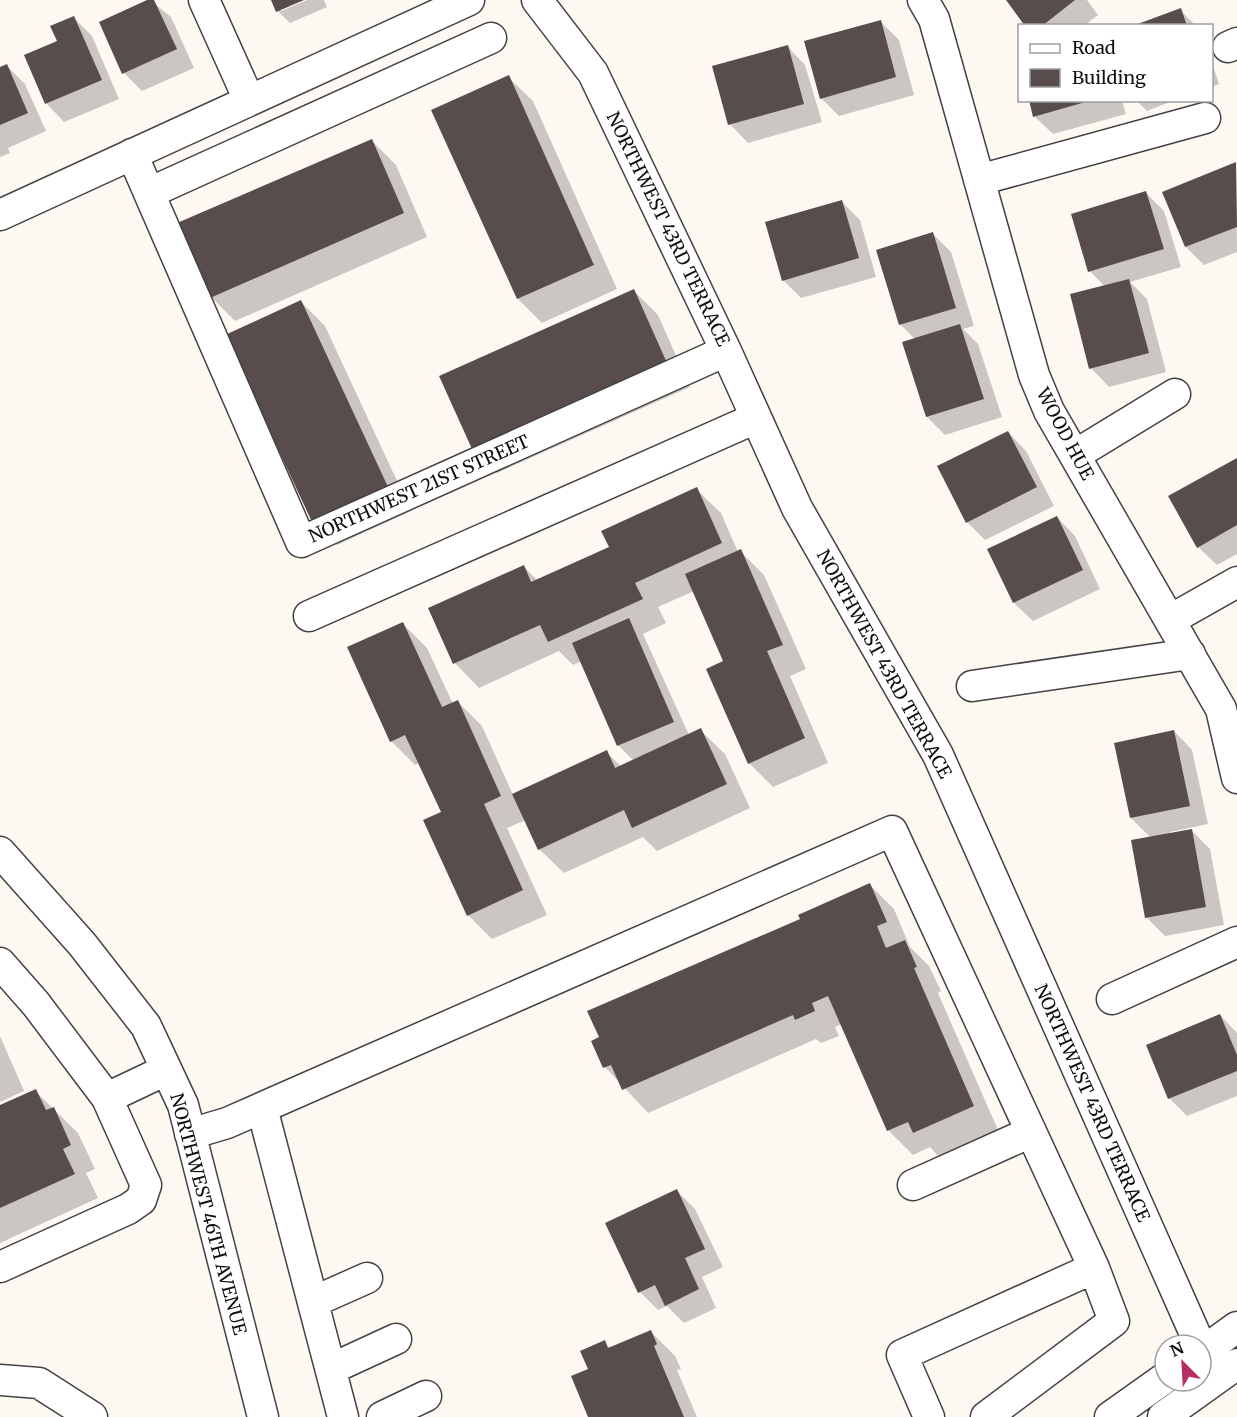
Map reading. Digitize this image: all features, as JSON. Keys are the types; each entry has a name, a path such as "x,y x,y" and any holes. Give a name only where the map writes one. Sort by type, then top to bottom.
{"street":[{"path":"204,0 249,100"},
{"path":"0,215 469,0"},
{"name":"NORTHWEST 43RD TERRACE","path":"537,0 593,73 726,351 797,508 938,755 1194,1333"},
{"name":"WOOD HUE","path":"923,0 934,19 1034,375 1049,411 1221,709 1237,778"},
{"path":"148,193 491,38"},
{"path":"979,180 1205,118"},
{"name":"NORTHWEST 21ST STREET","path":"132,154 300,542 726,351"},
{"path":"1075,455 1175,394"},
{"path":"309,616 756,418"},
{"path":"1170,620 1237,582"},
{"path":"972,686 1190,654"},
{"path":"190,1134 227,1123 262,1108 892,831 1094,1268 1114,1321 986,1417"},
{"name":"NORTHWEST 46TH AVENUE","path":"0,852 82,944 146,1026 183,1106 264,1417"},
{"path":"1112,999 1237,942"},
{"path":"0,963 36,1004 107,1098 146,1185 141,1200 128,1209 0,1267"},
{"path":"107,1098 166,1070"},
{"path":"262,1108 343,1417"},
{"path":"913,1185 1031,1132"},
{"path":"928,1417 902,1355 1094,1268"},
{"path":"313,1302 367,1278"},
{"path":"1213,1342 1237,1327"},
{"path":"331,1369 396,1339"},
{"name":"NORTHWEST 43RD TERRACE","path":"1213,1358 1230,1370"},
{"path":"1163,1417 1230,1370"},
{"path":"0,1380 39,1383 92,1417"},
{"path":"1110,1417 1153,1387"},
{"path":"382,1417 426,1396"}],"building":[{"path":"147,0 154,0 177,49 122,74 99,22"},
{"path":"271,0 304,0 276,12"},
{"path":"1006,0 1075,0 1045,24 1024,24"},
{"path":"1181,8 1186,24 1138,24"},
{"path":"74,16 102,80 45,104 24,55 57,41 50,26"},
{"path":"881,20 896,77 820,99 804,41"},
{"path":"788,45 804,104 728,125 712,66"},
{"path":"7,64 28,113 0,125 0,67"},
{"path":"509,75 594,265 517,299 431,110"},
{"path":"1029,102 1086,102 1033,117"},
{"path":"372,139 404,213 210,298 177,223"},
{"path":"1236,162 1237,227 1185,247 1162,192"},
{"path":"1146,191 1164,249 1088,272 1071,214"},
{"path":"842,200 859,258 782,281 765,222"},
{"path":"933,232 956,308 899,325 876,250"},
{"path":"1129,279 1149,353 1089,369 1070,294"},
{"path":"634,289 667,363 472,449 439,376"},
{"path":"301,300 388,487 312,522 225,335"},
{"path":"960,324 984,399 926,417 902,342"},
{"path":"1008,431 1037,487 966,523 937,466"},
{"path":"1237,458 1237,525 1197,548 1168,496"},
{"path":"697,487 722,543 635,583 643,599 548,642 540,625 453,664 428,608 524,565 531,582 609,547 601,531"},
{"path":"1057,516 1083,570 1013,603 987,549"},
{"path":"741,549 783,645 767,651 805,738 748,764 706,669 723,661 685,574"},
{"path":"629,618 674,722 617,746 572,643"},
{"path":"403,622 442,707 458,700 501,796 484,804 523,890 467,916 423,820 441,812 405,735 390,742 347,647"},
{"path":"701,728 727,784 632,828 624,810 538,850 512,794 607,750 615,768"},
{"path":"1174,730 1190,806 1130,818 1114,743"},
{"path":"1192,829 1206,907 1145,918 1131,840"},
{"path":"870,883 887,922 877,926 886,948 905,940 917,967 914,968 974,1106 913,1133 908,1122 887,1131 828,996 812,1003 815,1011 795,1020 793,1015 622,1090 611,1065 603,1068 591,1041 599,1037 587,1011 800,919 798,915"},
{"path":"1220,1014 1237,1055 1237,1071 1168,1099 1146,1045"},
{"path":"36,1089 46,1110 54,1107 71,1145 63,1149 75,1174 0,1208 0,1105"},
{"path":"677,1189 705,1249 685,1258 699,1289 665,1306 655,1285 638,1293 605,1223"},
{"path":"651,1330 657,1344 654,1346 684,1417 588,1417 571,1376 588,1369 580,1351 605,1340 608,1348"}]}
